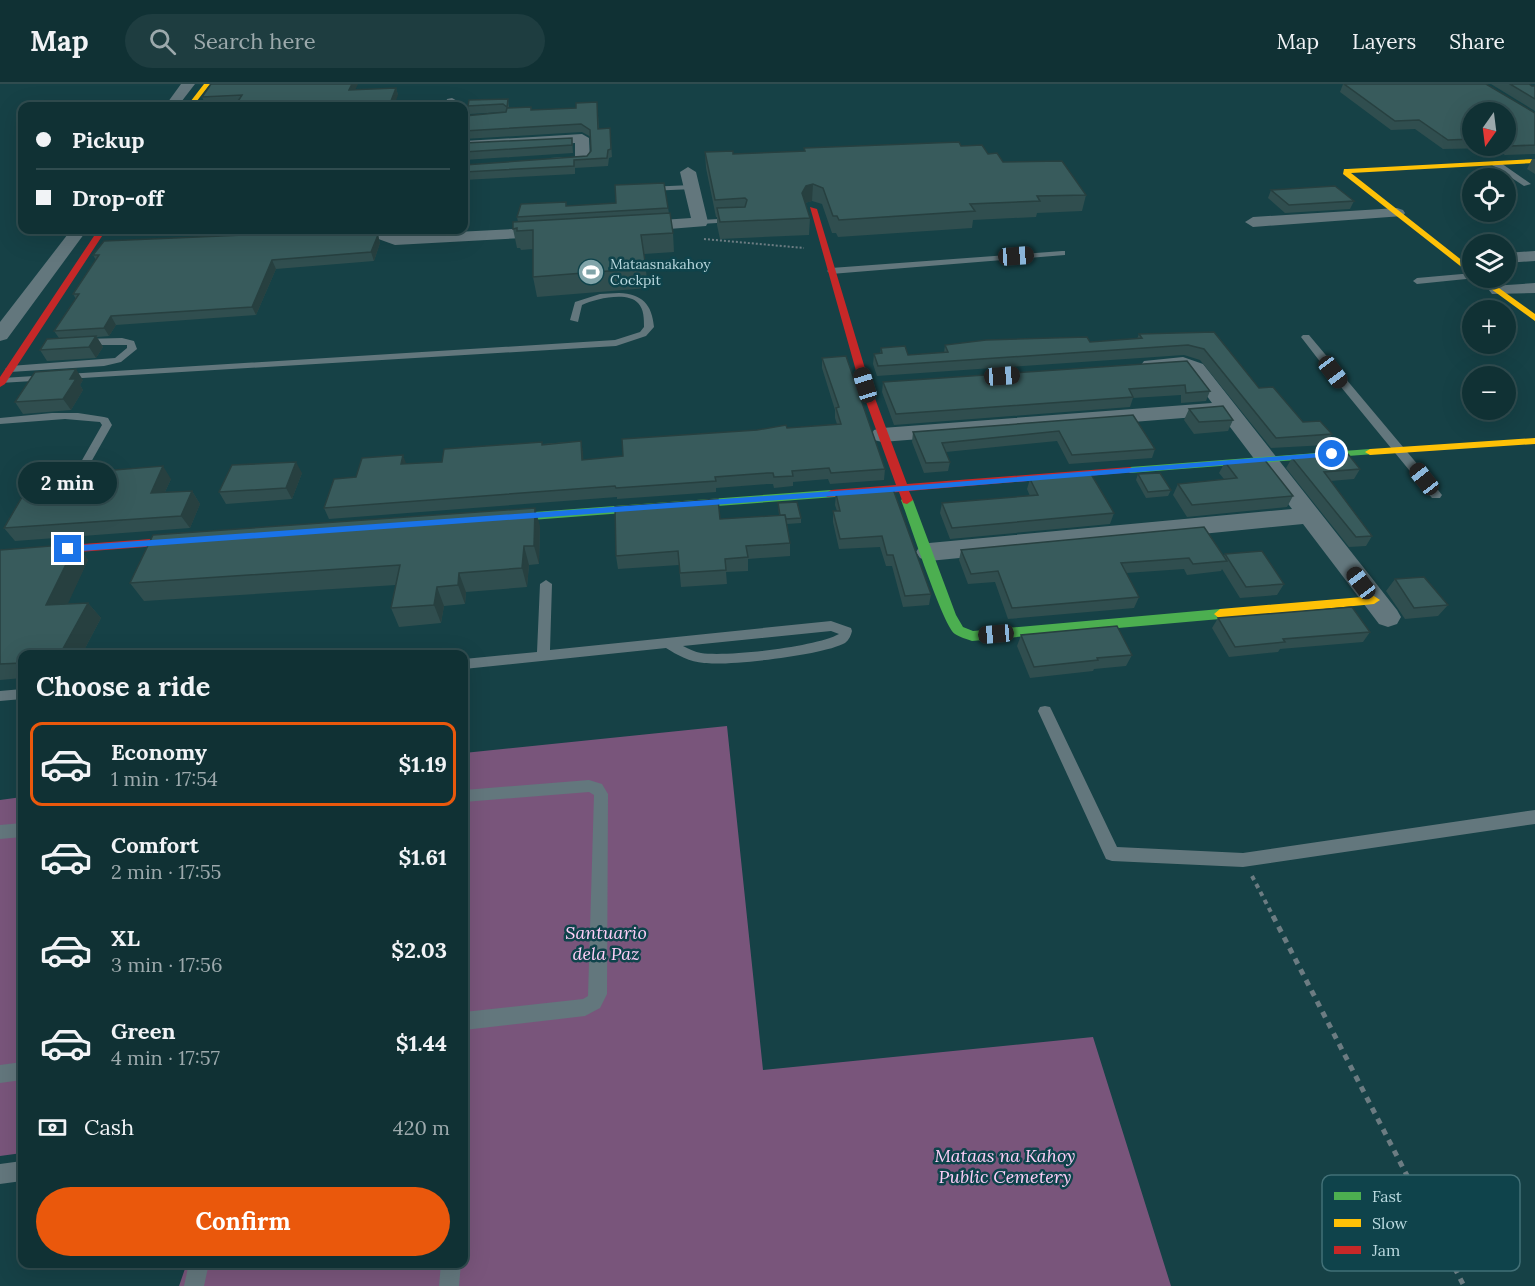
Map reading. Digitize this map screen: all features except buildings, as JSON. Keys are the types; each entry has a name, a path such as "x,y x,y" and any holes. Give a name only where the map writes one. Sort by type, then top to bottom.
{"street":[{"path":"174,102 188,84"},
{"path":"193,102 207,84"},
{"path":"468,144 587,137 582,160 533,163"},
{"path":"1462,259 1397,213 1347,174 1347,171 1535,161"},
{"path":"613,228 700,230 689,179"},
{"path":"813,209 882,435 929,552 950,615 958,630 972,636 1381,608"},
{"path":"1253,222 1397,213"},
{"path":"380,234 395,240 565,231"},
{"path":"0,335 76,234"},
{"path":"4,378 30,345 94,241 117,242"},
{"path":"1516,257 1535,256"},
{"path":"1495,288 1535,318"},
{"path":"1498,290 1535,288"},
{"path":"1136,366 1191,365 1381,608"},
{"path":"865,385 889,384"},
{"path":"882,435 1226,408"},
{"path":"479,520 904,489 1264,459 1535,441"},
{"path":"929,552 1309,515"},
{"path":"0,554 158,547 207,539"}],"lane":[{"path":"1495,163 1527,184"},
{"path":"635,189 689,179"},
{"path":"700,230 742,219"},
{"path":"831,271 1062,253"},
{"path":"1417,281 1462,275"},
{"path":"4,378 616,344 643,334 649,327 649,320 642,302 636,298 608,296 585,300 578,304 575,320"},
{"path":"1306,337 1346,389 1400,449 1436,495"},
{"path":"4,378 118,360 132,349 131,343 122,340 69,343"},
{"path":"0,421 59,416 104,420 107,425 78,476"},
{"path":"543,657 546,584"},
{"path":"468,664 831,626 846,632 842,638 823,645 727,659 704,658 687,654 669,644"},
{"path":"782,631 789,650"},
{"path":"0,696 18,694"},
{"path":"1045,711 1112,854 1243,860 1535,817"},
{"path":"468,796 589,786 597,788 601,794 598,993 594,1002 585,1007 468,1021"},
{"path":"0,832 18,830"},
{"path":"0,1074 18,1072"},
{"path":"0,1174 18,1172"},
{"path":"194,1286 198,1268"},
{"path":"449,1286 451,1268"}],"path":[{"path":"700,230 825,249"},
{"path":"1243,860 1406,1175"},
{"path":"1456,1271 1464,1286"}],"green space":[{"name":"Mataas na Kahoy Public Cemetery","path":"727,726 763,1070 1093,1037 1171,1286 179,1286 185,1268 468,1268 468,753"},
{"path":"18,798 18,1154 0,1156 0,800"}],"traffic: fast":[{"path":"1130,470 1370,452"},
{"path":"493,519 831,494"},
{"path":"907,500 950,615 958,630 972,636 1220,614"}],"traffic: slow":[{"path":"193,102 207,84"},
{"path":"1462,264 1347,174 1347,171 1535,161"},
{"path":"1494,288 1535,318"},
{"path":"1370,452 1535,441"},
{"path":"1220,614 1374,600"}],"traffic: jam":[{"path":"813,209 865,385 907,500"},
{"path":"0,384 99,234"},
{"path":"831,494 1130,470"},
{"path":"0,554 193,540"}],"place":[{"name":"Mataasnakahoy Cockpit","path":"591,272"}],"route":[{"path":"68,549 904,489 1332,454"}],"park label":[{"name":"Santuario dela Paz","path":"606,943"}]}
